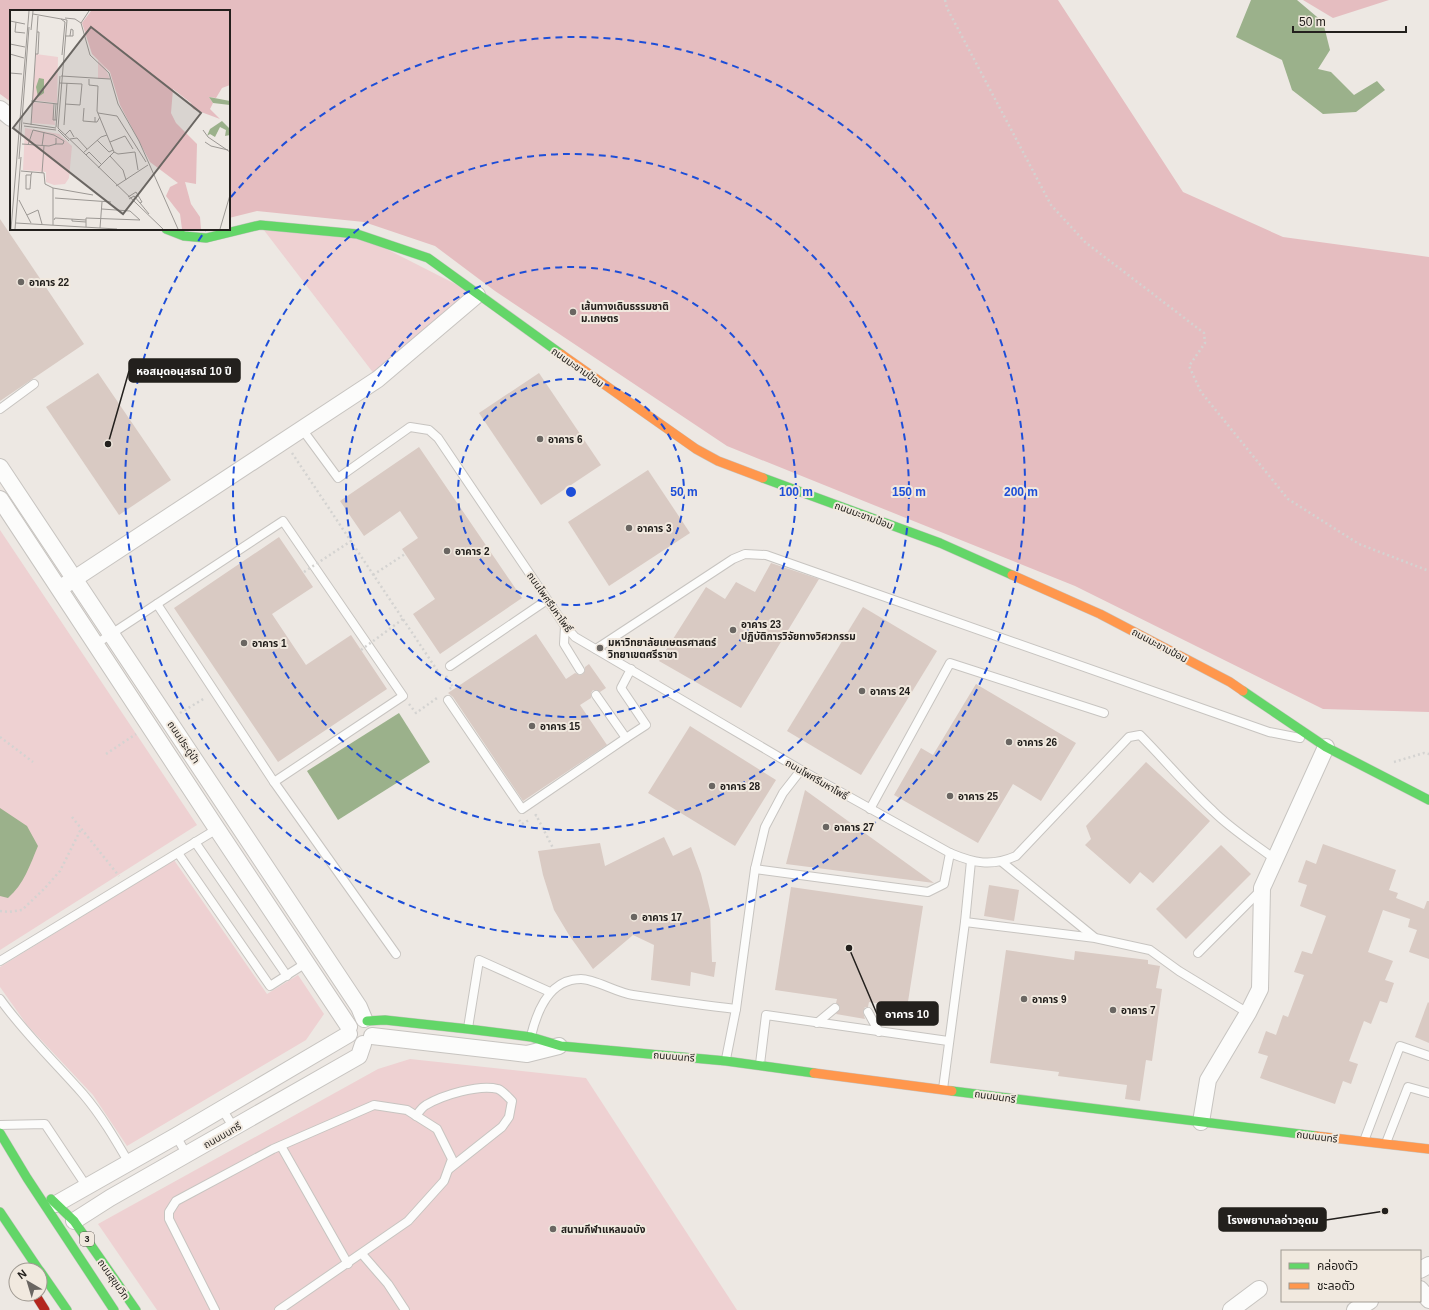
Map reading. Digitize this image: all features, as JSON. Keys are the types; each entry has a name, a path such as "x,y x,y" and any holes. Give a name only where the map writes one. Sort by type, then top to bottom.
{"main road":[{"name":"ถนนมะขามป้อม","path":"169,230 184,236 206,238 260,225 357,234 428,258 476,295 696,449 718,461 940,543 1100,614 1230,682 1322,743 1429,800"},
{"name":"ถนนนนทรี","path":"365,1020 385,1020 468,1029 531,1037 561,1046 726,1061 1073,1107 1429,1149"},
{"name":"ถนนสุขุมวิท","path":"0,1133 27,1178 114,1310"},
{"name":"ถนนสุขุมวิท","path":"27,1178 74,1221 136,1310"},
{"path":"0,1212 5,1231 23,1262"},
{"path":"5,1231 32,1262"},
{"path":"48,1283 67,1310"}],"street":[{"path":"0,109 10,117"},
{"path":"59,589 378,379 476,295"},
{"name":"ถนนประดู่ป่า","path":"0,467 74,580 112,634 277,900 306,963 349,1031"},
{"name":"ถนนประดู่ป่า","path":"0,499 217,829 277,900 360,1007 365,1020"},
{"path":"1201,1122 1208,1080 1248,1013 1260,989 1262,888 1276,860 1322,743"},
{"path":"56,1204 222,1109 349,1031 353,1022 365,1020 373,1029 368,1040 355,1043 349,1031"},
{"name":"ถนนนนทรี","path":"74,1221 91,1209 358,1056 368,1040 527,1054 561,1046"},
{"path":"1231,1310 1259,1289"},
{"path":"1421,1289 1429,1300"},
{"path":"1355,1310 1368,1302"}],"lane":[{"path":"0,409 34,384"},
{"name":"ถนนโพศรีมหาโพธิ์","path":"302,429 338,478 410,427 429,430 438,438 547,600 565,626 575,637 801,770 950,853 971,861 1002,862"},
{"path":"96,644 283,520 404,696 274,782"},
{"path":"596,649 733,559 745,554 766,555 1269,732 1322,743"},
{"path":"450,666 547,600"},
{"path":"157,604 274,782 396,954"},
{"path":"565,626 564,644 580,670"},
{"path":"870,809 950,663 1104,713"},
{"path":"448,700 522,809 646,725 621,688 631,670"},
{"path":"596,695 626,738"},
{"path":"1095,938 1002,862 1016,856 1129,736 1137,734 1140,736 1171,766 1213,811 1233,829 1276,860"},
{"path":"726,1061 736,1009 755,869 765,827 783,793 801,770"},
{"path":"0,961 217,829"},
{"path":"195,842 287,976"},
{"path":"178,853 270,986 306,963"},
{"path":"755,869 928,892 944,884 950,853"},
{"path":"943,1089 948,1041 965,922 971,861"},
{"path":"1198,953 1262,888"},
{"path":"965,922 1095,938 1150,950 1179,971 1248,1013"},
{"path":"468,1029 479,960 550,992"},
{"path":"531,1037 538,1011 550,992 567,982 581,979 631,995 736,1009"},
{"path":"0,999 18,1024 84,1094 112,1133 129,1163"},
{"path":"816,1022 835,1008"},
{"path":"868,1012 879,1032"},
{"path":"760,1066 766,1015 948,1041"},
{"path":"1364,1141 1400,1046 1429,1056"},
{"path":"1386,1144 1408,1086 1429,1093"},
{"path":"416,1116 425,1105 471,1089 486,1087 500,1090 512,1101 509,1117 502,1127 448,1170"},
{"path":"215,1310 168,1219 169,1212 176,1201 281,1146 374,1105 407,1110 437,1129 452,1160 444,1181 408,1221 348,1264 279,1310"},
{"path":"222,1109 234,1128"},
{"path":"0,1125 45,1124 87,1187"},
{"path":"176,1136 187,1155"},
{"path":"281,1146 348,1264"},
{"path":"362,1254 388,1284 405,1310"}],"path":[{"path":"945,0 947,8 1051,205 1085,242 1204,333 1205,343 1189,366 1201,392 1288,499 1359,544 1429,572"},
{"path":"292,452 373,576 441,676 445,674 453,687"},
{"path":"304,572 350,541"},
{"path":"373,576 405,554"},
{"path":"361,650 403,619"},
{"path":"404,696 416,713 438,698"},
{"path":"0,737 34,762"},
{"path":"1381,775 1393,762 1424,753 1429,754"},
{"path":"72,817 126,884"},
{"path":"0,911 9,912 22,910 44,889 60,871 81,829"}],"shaded area":[{"path":"0,0 1058,0 1183,192 1283,237 1429,257 1429,712 1323,709 1075,586 727,446 495,291 435,246 364,222 257,211 230,218 230,10 10,10 10,101 0,94"},
{"path":"1251,0 1297,0 1323,22 1330,50 1318,69 1331,72 1354,95 1377,81 1385,90 1356,112 1323,114 1292,90 1282,60 1236,37"},
{"path":"1303,0 1389,0 1333,18"},
{"path":"260,225 357,234 477,295 378,379"},
{"path":"0,530 197,825 0,950"},
{"path":"399,713 430,762 338,820 307,771"},
{"path":"0,808 27,826 38,846 18,887 8,898 0,896"},
{"path":"174,860 267,994 298,975 324,1014 306,1040 127,1146 93,1095 27,1025 0,987 0,967"},
{"path":"410,1059 586,1078 737,1310 157,1310 98,1224 378,1069"}],"building":[{"name":"อาคาร 22","path":"0,219 84,344 0,401"},
{"path":"98,373 171,480 119,515 46,407"},
{"name":"อาคาร 6","path":"539,373 601,465 541,505 479,413"},
{"name":"อาคาร 2","path":"419,447 522,598 440,654 413,614 435,599 402,549 418,538 400,511 364,536 340,501"},
{"name":"อาคาร 3","path":"648,470 690,533 609,586 568,522"},
{"name":"อาคาร 1","path":"279,537 313,587 272,614 306,665 351,635 387,689 278,762 174,608"},
{"name":"อาคาร 23 ปฏิบัติการวิจัยทางวิศวกรรม","path":"771,563 819,579 741,708 659,661 706,587 725,599 736,582 755,592"},
{"name":"อาคาร 24","path":"863,607 937,651 861,775 787,731"},
{"name":"อาคาร 15","path":"536,634 566,679 575,673 580,675 583,674 585,667 589,664 606,688 600,692 593,690 591,693 591,698 580,705 607,745 523,801 453,697 448,693"},
{"path":"976,684 1076,743 1041,801 1013,784 978,843 894,795 921,748 933,755"},
{"name":"อาคาร 28","path":"690,726 776,780 735,846 648,793"},
{"path":"1146,762 1210,821 1153,883 1140,872 1130,884 1085,845 1091,839 1086,826"},
{"name":"อาคาร 27","path":"805,790 934,883 786,864"},
{"name":"อาคาร 17","path":"664,837 673,856 691,847 701,874 710,910 712,962 716,962 714,977 691,972 690,986 651,980 654,945 633,935 593,969 569,935 554,910 543,875 538,851 600,843 605,866"},
{"path":"1323,844 1396,870 1389,890 1398,893 1396,898 1424,909 1427,901 1429,901 1429,959 1409,952 1417,930 1408,927 1410,919 1383,910 1368,952 1393,961 1385,980 1394,983 1387,1003 1380,1001 1371,1024 1364,1021 1349,1061 1358,1064 1351,1084 1343,1081 1335,1104 1260,1078 1268,1056 1258,1053 1266,1031 1276,1035 1283,1015 1288,1017 1304,975 1294,972 1302,951 1312,954 1326,916 1300,906 1307,885 1298,882 1306,860 1316,864"},
{"path":"1221,845 1251,874 1186,939 1156,909"},
{"path":"989,885 1019,890 1014,921 984,916"},
{"path":"791,887 923,906 907,1008 869,1002 868,1007 865,1007 863,1012 865,1019 836,1014 840,1007 836,1003 837,999 775,990"},
{"path":"1006,950 1074,960 1075,951 1148,960 1148,964 1160,966 1156,988 1162,989 1152,1061 1146,1060 1140,1101 1125,1099 1127,1085 1058,1076 1059,1072 990,1063"},
{"path":"1428,1002 1429,1003 1429,1043 1415,1037"}],"traffic: fast":[{"path":"169,230 184,236 206,238 260,225 357,234 428,258 561,354"},
{"path":"763,478 940,543 1012,575"},
{"path":"1243,691 1326,747 1429,800"},
{"path":"367,1021 385,1020 468,1029 531,1037 561,1046 726,1061 814,1073"},
{"path":"952,1091 1316,1136"},
{"path":"0,1133 27,1178 114,1310"},
{"path":"51,1199 74,1221 136,1310"},
{"path":"0,1212 34,1262"},
{"path":"48,1283 67,1310"}],"traffic: slow":[{"path":"561,354 696,449 718,461 763,478"},
{"path":"1012,575 1100,614 1230,682 1243,691"},
{"path":"814,1073 952,1091"},
{"path":"1316,1136 1429,1149"}],"traffic: jam":[{"path":"40,1302 45,1310"}],"place":[{"name":"อาคาร 22","path":"21,282"},
{"name":"เส้นทางเดินธรรมชาติ ม.เกษตร","path":"573,312"},
{"name":"อาคาร 6","path":"540,439"},
{"name":"หอสมุดอนุสรณ์ 10 ปี","path":"108,444"},
{"name":"อาคาร 3","path":"629,528"},
{"name":"อาคาร 2","path":"447,551"},
{"name":"อาคาร 23 ปฏิบัติการวิจัยทางวิศวกรรม","path":"733,630"},
{"name":"อาคาร 1","path":"244,643"},
{"name":"มหาวิทยาลัยเกษตรศาสตร์ วิทยาเขตศรีราชา","path":"600,648"},
{"name":"อาคาร 24","path":"862,691"},
{"name":"อาคาร 15","path":"532,726"},
{"name":"อาคาร 26","path":"1009,742"},
{"name":"อาคาร 28","path":"712,786"},
{"name":"อาคาร 25","path":"950,796"},
{"name":"อาคาร 27","path":"826,827"},
{"name":"อาคาร 17","path":"634,917"},
{"name":"อาคาร 10","path":"849,948"},
{"name":"อาคาร 9","path":"1024,999"},
{"name":"อาคาร 7","path":"1113,1010"},
{"name":"โรงพยาบาลอ่าวอุดม","path":"1385,1211"},
{"name":"สนามกีฬาแหลมฉบัง","path":"553,1229"}]}
